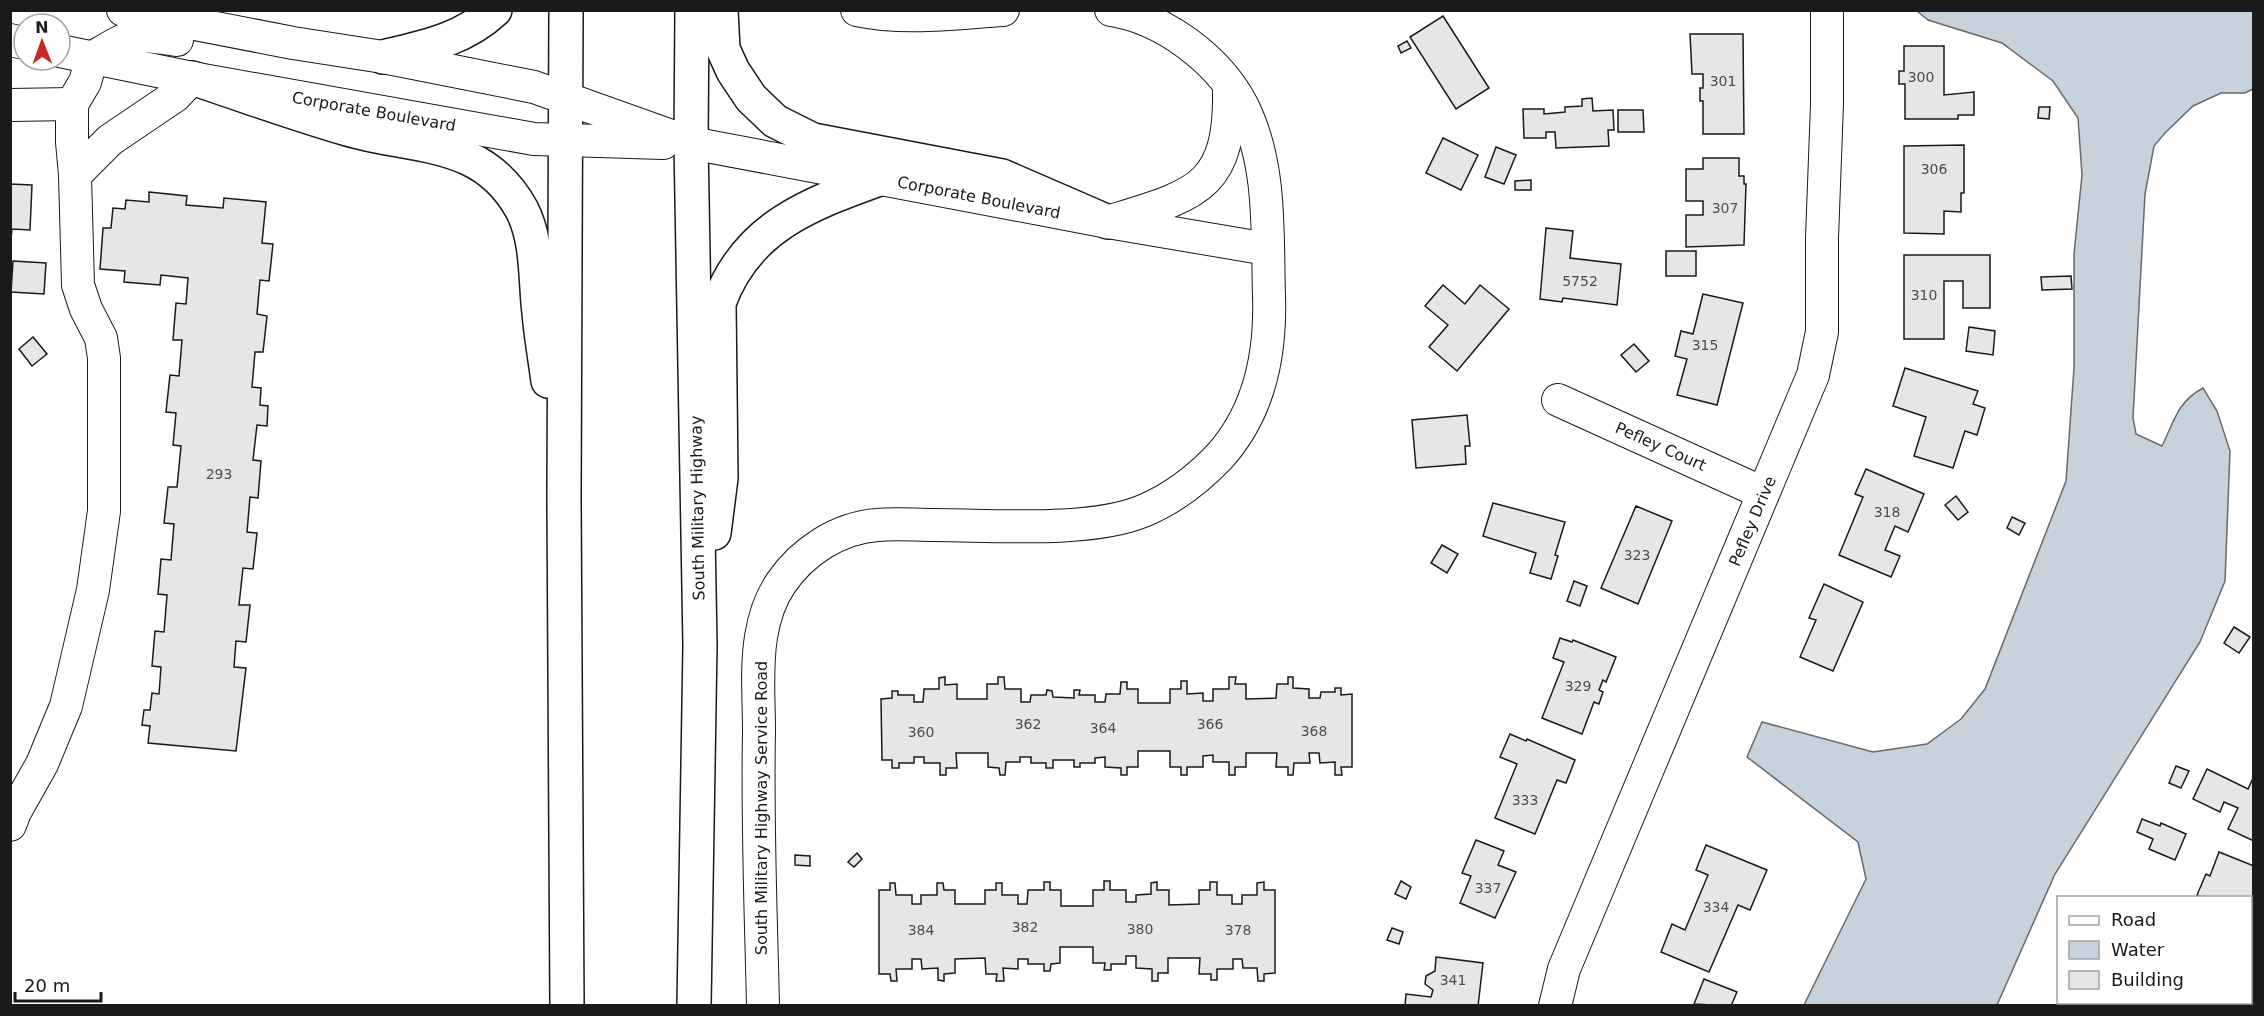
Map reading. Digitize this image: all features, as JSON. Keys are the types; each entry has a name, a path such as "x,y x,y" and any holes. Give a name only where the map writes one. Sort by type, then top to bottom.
{"main road":[{"path":"383,57 448,41 475,27 495,10"},
{"path":"566,10 564,499 567,1005"},
{"name":"South Military Highway","path":"692,10 691,143 700,645 694,1005"},
{"path":"721,10 723,49 733,71 751,98 775,121 813,140 1002,176 1108,222"},
{"path":"192,78 349,130 451,150 496,176 523,212 534,249 539,314 564,499"},
{"path":"700,645 721,478 719,303 727,281 743,258 764,235 792,216 822,200 879,179"}],"street":[{"name":"Corporate Boulevard","path":"123,10 534,87 691,143 1108,222 1267,249"},
{"path":"857,10 878,15 1003,10"},
{"name":"South Military Highway Service Road","path":"763,1005 758,769 760,639 767,611 780,584 798,562 822,543 845,532 875,525 1057,525 1106,521 1141,512 1175,495 1205,472 1231,444 1250,412 1263,376 1270,330 1264,172 1256,136 1240,102 1217,71 1192,48 1156,24 1111,10"},
{"name":"Pefley Drive","path":"1555,1005 1564,969 1813,375 1822,332 1827,10"},
{"path":"10,825 42,764 66,706 93,590 104,511 104,358 102,338 86,309 78,285 72,104 85,82 92,58 132,36 145,34 193,42 293,43"},
{"name":"Corporate Boulevard","path":"72,54 192,78 534,140 691,143"},
{"path":"75,175 110,140 175,96 192,78"},
{"path":"1108,222 1179,199 1198,187 1215,170 1225,148 1230,116 1229,87"},
{"path":"10,105 72,104"},
{"name":"Pefley Court","path":"1558,400 1763,493"}],"water":[{"path":"1917,11 2253,11 2253,89 2245,93 2221,93 2193,106 2154,146 2145,194 2133,418 2136,434 2162,446 2177,413 2187,400 2203,388 2217,411 2230,451 2225,581 2200,642 2055,874 1997,1005 1804,1005 1866,879 1858,842 1747,757 1762,722 1873,752 1927,744 1961,719 1985,689 2066,481 2074,368 2074,254 2082,175 2078,118 2053,81 2002,43 1928,20"}],"building":[{"path":"1443,16 1489,88 1456,109 1410,37"},
{"path":"1690,34 1743,34 1744,134 1703,134 1703,101 1700,101 1700,88 1703,88 1703,74 1692,74"},
{"path":"1407,41 1411,48 1401,53 1398,46"},
{"path":"1904,46 1944,46 1944,95 1974,92 1974,115 1958,115 1958,119 1905,119 1905,84 1899,84 1899,71 1904,71"},
{"path":"1592,98 1593,111 1613,110 1614,130 1608,130 1609,146 1556,148 1555,132 1546,132 1546,138 1524,138 1523,109 1544,109 1544,114 1565,112 1565,107 1582,106 1582,99"},
{"path":"2039,107 2050,107 2049,119 2038,118"},
{"path":"1618,110 1643,110 1644,132 1618,132"},
{"path":"1443,138 1478,155 1461,190 1426,173"},
{"path":"1964,145 1964,193 1961,193 1961,212 1944,211 1944,234 1904,233 1904,146"},
{"path":"1496,147 1516,155 1504,184 1485,177"},
{"path":"1703,158 1739,158 1739,176 1744,176 1744,184 1746,184 1744,245 1686,247 1686,215 1703,215 1703,201 1686,201 1686,169 1703,169"},
{"path":"1531,180 1531,190 1515,190 1515,181"},
{"path":"10,184 32,185 30,230 12,229 11,239"},
{"path":"149,192 187,196 186,205 223,208 224,198 266,202 262,243 273,244 269,281 260,280 257,314 267,316 263,352 255,352 252,387 261,388 260,405 268,406 267,426 257,425 253,460 261,461 258,498 250,497 247,532 257,533 253,569 243,568 239,605 250,605 246,642 236,641 234,667 246,668 236,751 148,743 150,726 142,725 144,710 150,710 152,693 159,694 161,667 152,666 155,631 164,632 167,595 158,594 161,559 171,560 174,524 164,523 168,487 177,487 181,446 173,445 176,413 166,412 170,375 179,376 182,340 173,340 176,303 186,304 188,278 161,275 160,285 124,282 125,271 100,269 103,228 111,228 113,208 125,209 126,200 149,202"},
{"path":"1546,228 1573,231 1570,258 1621,264 1617,305 1563,298 1562,302 1540,299"},
{"path":"1666,251 1696,251 1696,276 1666,276"},
{"path":"1904,255 1990,255 1990,308 1963,308 1963,281 1944,281 1944,339 1904,339"},
{"path":"13,261 46,263 44,294 11,292"},
{"path":"2071,276 2072,289 2042,290 2041,277"},
{"path":"1443,285 1465,304 1480,285 1509,309 1457,371 1429,347 1448,325 1425,306"},
{"path":"1703,294 1743,303 1717,405 1677,395 1687,359 1675,356 1681,331 1693,334"},
{"path":"1969,327 1995,331 1993,355 1966,351"},
{"path":"33,337 47,354 32,366 19,349"},
{"path":"1634,344 1649,361 1636,372 1621,355"},
{"path":"1905,368 1978,391 1973,404 1985,408 1977,435 1965,431 1953,468 1914,456 1926,417 1893,406"},
{"path":"1467,415 1470,446 1465,446 1466,464 1416,468 1412,420"},
{"path":"1866,469 1924,494 1908,532 1895,526 1885,550 1900,556 1891,577 1839,555 1863,497 1855,494"},
{"path":"1956,496 1968,512 1958,520 1945,505"},
{"path":"1493,503 1565,522 1555,555 1558,556 1551,579 1530,573 1536,553 1483,536"},
{"path":"1636,506 1672,521 1638,604 1601,588"},
{"path":"2012,517 2025,523 2019,535 2007,528"},
{"path":"1442,545 1458,554 1447,573 1431,563"},
{"path":"1574,581 1587,586 1580,606 1567,601"},
{"path":"1824,584 1863,602 1833,671 1800,657 1816,620 1809,618"},
{"path":"2234,627 2250,637 2239,653 2224,643"},
{"path":"1560,638 1572,642 1573,640 1616,657 1606,682 1603,680 1599,690 1603,692 1599,704 1594,702 1582,734 1542,718 1564,662 1553,658"},
{"path":"945,677 945,685 957,684 957,699 987,699 987,684 998,684 998,677 1004,677 1005,689 1021,689 1021,702 1030,702 1031,695 1046,695 1047,690 1052,691 1053,697 1074,698 1074,690 1080,690 1079,695 1095,695 1095,702 1105,702 1106,694 1120,694 1121,682 1127,682 1127,689 1138,689 1138,703 1170,703 1170,689 1181,689 1181,681 1187,681 1187,694 1203,693 1203,701 1213,701 1213,689 1229,689 1229,677 1236,677 1235,684 1246,684 1246,699 1276,698 1277,684 1288,684 1288,677 1293,677 1293,688 1309,689 1309,698 1320,698 1321,692 1335,692 1335,688 1341,688 1341,695 1352,694 1352,767 1341,767 1342,775 1335,775 1335,762 1320,763 1319,753 1309,753 1310,763 1294,763 1293,775 1288,775 1288,767 1276,767 1277,753 1246,753 1246,767 1235,767 1235,775 1229,775 1229,762 1213,762 1213,755 1203,756 1203,767 1187,767 1187,775 1181,775 1181,767 1170,767 1170,751 1138,751 1138,767 1127,767 1127,775 1121,775 1121,768 1105,767 1105,757 1095,758 1095,763 1080,763 1080,767 1074,767 1074,760 1053,760 1053,768 1046,768 1046,763 1031,763 1031,757 1020,757 1020,762 1006,762 1005,775 1000,775 999,768 988,767 988,753 956,753 957,768 946,768 946,775 940,775 940,763 924,763 924,757 914,757 914,763 899,763 899,768 892,768 892,760 882,760 881,699 892,698 892,691 898,691 898,695 914,695 914,702 923,702 924,689 939,689 939,678"},
{"path":"1510,734 1575,760 1566,783 1557,780 1535,834 1495,818 1517,764 1500,757"},
{"path":"2176,766 2189,771 2181,788 2169,783"},
{"path":"2207,769 2248,789 2254,776 2254,841 2228,829 2238,808 2224,802 2220,812 2193,799"},
{"path":"2142,819 2160,826 2161,823 2186,834 2175,860 2149,849 2153,839 2137,832"},
{"path":"1476,840 1504,851 1498,865 1516,872 1495,918 1460,903 1471,876 1462,873"},
{"path":"1706,845 1767,870 1750,910 1738,905 1709,972 1661,952 1672,924 1685,930 1708,875 1696,870"},
{"path":"2219,852 2254,866 2252,904 2252,896 2197,895 2206,874 2210,876"},
{"path":"857,853 862,859 854,867 848,862"},
{"path":"795,855 810,856 810,866 795,865"},
{"path":"1104,881 1110,881 1110,890 1126,890 1126,902 1136,902 1136,895 1151,894 1151,883 1157,882 1157,890 1169,890 1169,905 1199,904 1199,890 1210,890 1210,882 1217,882 1217,895 1232,895 1232,904 1242,904 1242,895 1257,895 1257,883 1264,882 1264,890 1275,890 1275,973 1264,974 1264,981 1258,981 1257,968 1243,968 1242,959 1233,959 1233,969 1217,969 1217,980 1211,980 1211,974 1199,974 1200,958 1168,958 1168,973 1158,973 1158,981 1152,981 1152,969 1136,968 1136,956 1126,956 1126,964 1111,964 1111,970 1104,970 1105,963 1093,963 1093,947 1060,947 1060,963 1051,964 1050,971 1044,971 1044,964 1028,964 1028,959 1018,959 1018,969 1003,968 1004,981 996,981 997,974 986,974 985,958 955,959 955,973 944,974 944,981 938,980 938,968 922,969 921,959 912,959 912,969 896,969 897,981 891,981 890,974 879,974 879,890 890,890 890,883 895,883 896,895 912,895 912,904 921,904 921,895 937,895 937,883 943,883 944,890 955,890 955,904 985,904 985,890 996,890 996,883 1002,883 1002,895 1018,895 1018,904 1027,904 1028,890 1044,890 1044,882 1050,882 1050,890 1061,890 1061,906 1093,906 1093,890 1104,890"},
{"path":"1401,881 1411,887 1406,899 1395,894"},
{"path":"1392,928 1403,932 1399,944 1387,940"},
{"path":"1436,957 1483,963 1478,1006 1405,1006 1406,994 1431,997 1433,990 1425,984 1426,976 1435,971"},
{"path":"1704,979 1737,992 1731,1006 1694,1004"},
{"path":"2198,1004 2236,1004 2236,1006 2198,1006"}]}
